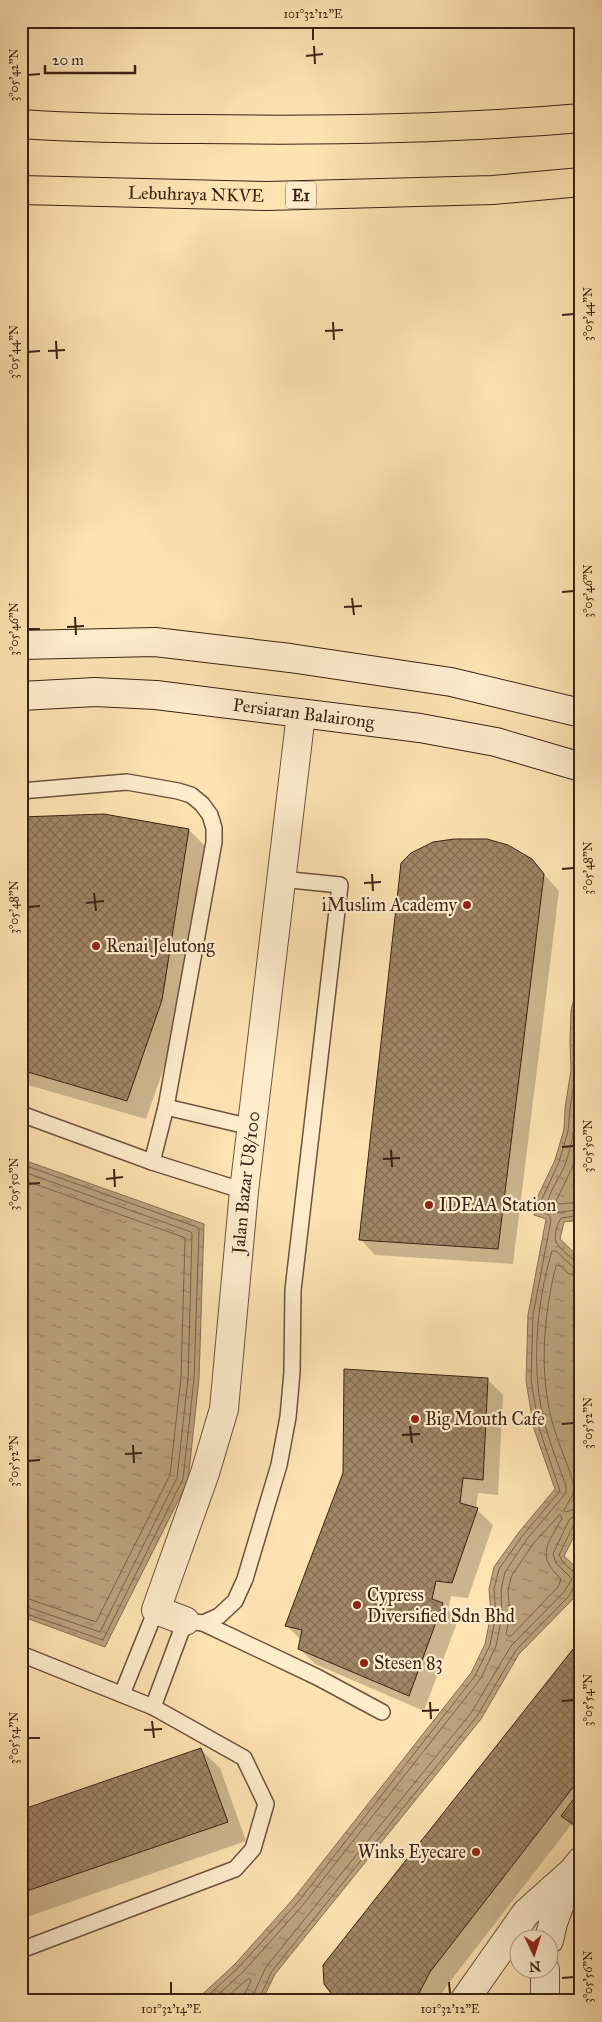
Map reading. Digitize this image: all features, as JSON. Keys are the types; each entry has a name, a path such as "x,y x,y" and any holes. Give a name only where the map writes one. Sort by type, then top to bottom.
{"highway":[{"path":"21,124 69,128 280,131 506,125 581,118"},
{"name":"Lebuhraya NKVE","path":"21,190 266,196 493,190 581,182"}],"street":[{"path":"21,645 155,642 290,658 451,682 581,713"},
{"name":"Persiaran Balairong","path":"21,696 96,692 156,695 420,728 496,742 581,766"},
{"name":"Jalan Bazar U8/100","path":"156,1610 205,1473 224,1409 251,1127 301,714"},
{"path":"156,1610 194,1622"},
{"path":"553,1930 576,1867"},
{"path":"464,2001 526,1913 576,1867"},
{"path":"545,1980 545,2001"}],"lane":[{"path":"21,791 127,782 191,795 202,804 210,815 214,828 214,842 166,1107 152,1162"},
{"path":"194,1622 219,1616 235,1600 245,1579 279,1465 288,1417 292,1372 293,1290 340,884 281,879"},
{"path":"166,1107 251,1127"},
{"path":"21,1114 152,1162 244,1191"},
{"path":"122,1694 156,1610"},
{"path":"153,1707 194,1622"},
{"path":"194,1622 317,1677 382,1712"},
{"path":"21,1654 153,1707 244,1758 266,1804 253,1849 236,1868 21,1950"}],"water":[{"path":"581,974 581,1220 564,1222 560,1239 581,1259 581,1523 564,1556 579,1570 580,1586 573,1599 519,1654 481,1719 275,1974 262,2001 195,2001 235,1964 294,1898 471,1673 485,1644 491,1614 489,1589 494,1567 519,1532 555,1489 534,1429 526,1381 528,1315 546,1219 534,1215 537,1198 555,1160 564,1129 571,1070 571,1010"},
{"path":"21,1159 204,1224 199,1379 188,1481 105,1647 21,1616"}],"building":[{"name":"Renai Jelutong","path":"104,814 189,829 162,1000 127,1101 21,1070 21,817"},
{"path":"454,839 487,839 508,845 532,859 544,874 498,1249 359,1240 401,863 411,853 433,842"},
{"path":"344,1369 488,1378 483,1480 463,1478 460,1503 478,1508 452,1583 436,1581 432,1599 443,1603 409,1696 298,1649 302,1630 285,1626 343,1473"},
{"path":"581,1639 581,1777 430,1972 415,2001 340,2001 333,1996 324,1984 323,1965"},
{"path":"201,1748 228,1822 21,1893 21,1810"},
{"path":"581,1789 581,1830 561,1816"}],"place":[{"name":"iMuslim Academy","path":"467,905"},
{"name":"Renai Jelutong","path":"96,946"},
{"name":"IDEAA Station","path":"429,1205"},
{"name":"Big Mouth Cafe","path":"415,1419"},
{"name":"Cypress Diversified Sdn Bhd","path":"357,1605"},
{"name":"Stesen 83","path":"364,1663"},
{"name":"Winks Eyecare","path":"476,1852"}]}
